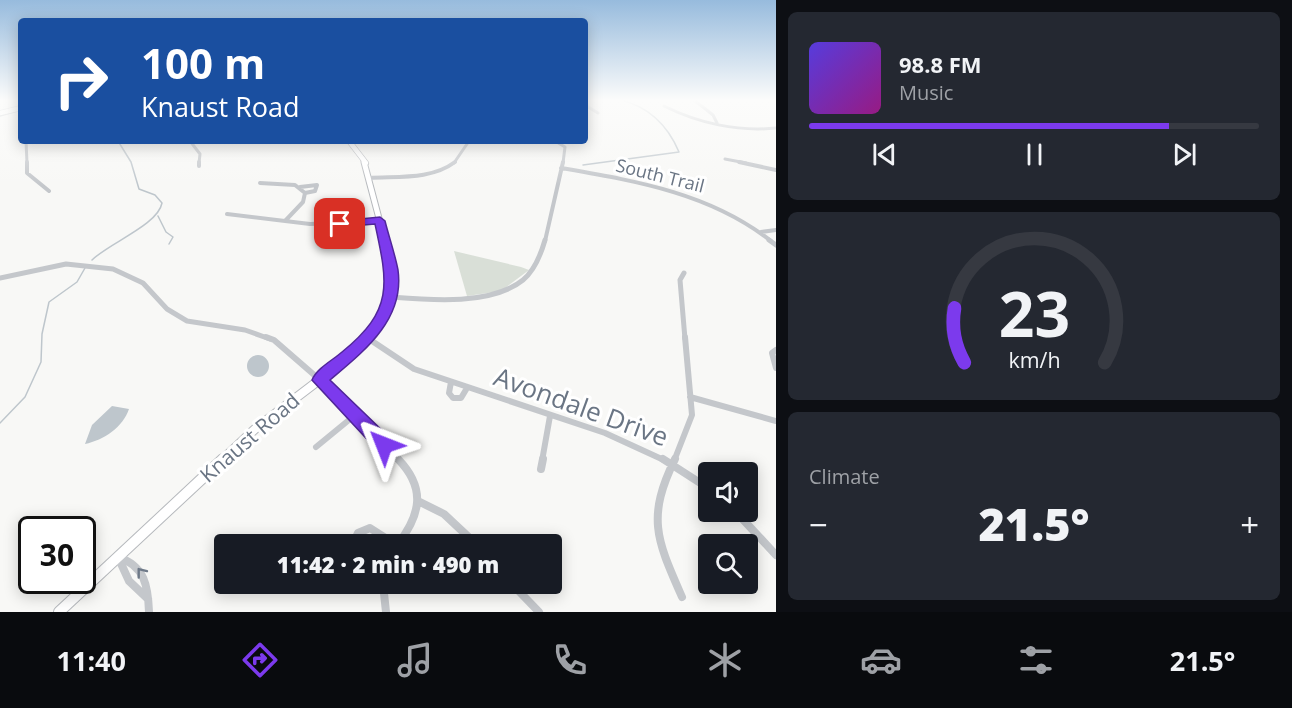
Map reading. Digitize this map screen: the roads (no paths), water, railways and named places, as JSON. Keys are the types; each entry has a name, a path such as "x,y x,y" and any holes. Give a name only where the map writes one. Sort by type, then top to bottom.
{"main road":[{"name":"Knaust Road","path":"59,612 255,429 320,380 369,339 384,316 390,297 392,272 364,160 351,144"}],"street":[{"path":"26,144 27,173 49,191"},
{"path":"192,144 200,154 199,166"},
{"path":"369,178 423,174 446,169 457,160 467,144"},
{"path":"390,297 471,297 502,292 518,284 530,274 537,260 566,150 559,144"},
{"path":"725,159 776,170"},
{"name":"South Trail","path":"561,168 683,193 716,206 761,232 776,245"},
{"path":"260,183 289,183 300,187 305,193"},
{"path":"300,187 309,184 317,185 315,191 305,193"},
{"path":"285,221 303,202 305,193"},
{"path":"227,214 310,224 380,221"},
{"path":"340,224 342,233"},
{"path":"761,232 776,230"},
{"path":"0,278 66,264 99,266 123,272 143,283 166,309 177,316 200,324 245,330 274,340 320,380 410,471 416,483 420,502 411,528 406,534"},
{"path":"682,597 662,550 657,524 658,502 689,430 692,415 680,280 684,273"},
{"name":"Avondale Drive","path":"369,339 405,365 638,444 674,464 698,481"},
{"path":"776,350 772,353 776,368"},
{"name":"Avondale Drive","path":"451,382 448,393 453,398 461,398 468,388"},
{"path":"690,397 776,421"},
{"path":"316,447 355,415"},
{"path":"541,469 550,416"},
{"path":"420,502 435,506 447,513 467,534"},
{"path":"745,522 776,555"},
{"path":"358,534 370,528 380,534"},
{"path":"148,599 139,593 121,569 118,557 131,560 149,583 149,612"},
{"path":"384,594 386,612"},
{"path":"522,594 539,612"}],"waterway":[{"path":"583,165 679,152 665,129"},
{"path":"92,260 152,219 162,203 155,195 139,189 131,162 120,144"},
{"path":"158,216 166,232 173,237 169,244"},
{"path":"0,423 25,397 41,362 42,334 49,302 77,282 85,268"}]}
